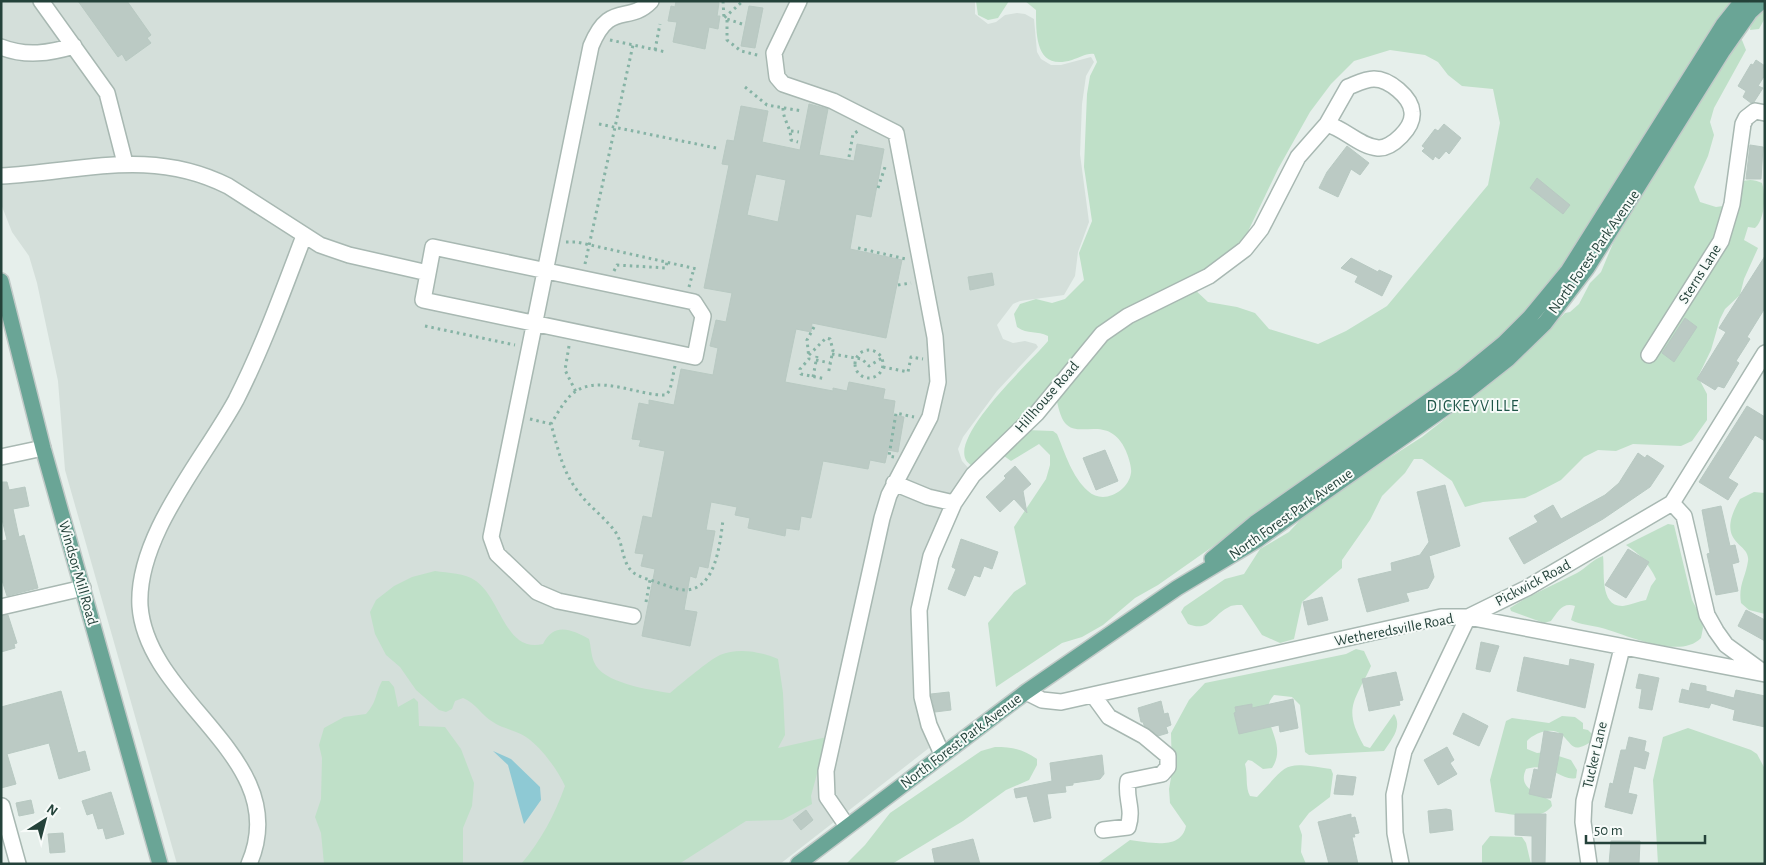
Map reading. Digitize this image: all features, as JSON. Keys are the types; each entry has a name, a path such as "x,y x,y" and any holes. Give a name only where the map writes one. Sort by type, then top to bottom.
{"main road":[{"name":"North Forest Park Avenue","path":"1177,588 1255,523 1460,379 1504,343 1530,317 1568,271 1707,50 1742,1"},
{"name":"North Forest Park Avenue","path":"798,864 1026,692 1177,588 1257,540 1491,373 1545,323 1587,268 1722,52 1740,25 1762,1"},
{"name":"Windsor Mill Road","path":"1,281 43,448 160,864"}],"street":[{"path":"41,1 107,93 125,163"},
{"path":"633,616 547,597 538,592 502,560 493,546 492,537 591,46 597,29 610,15 637,9 651,1"},
{"path":"799,1 774,53 777,77 783,84 833,101 896,133 938,363 935,402 930,417 894,483 882,518 826,771 828,797 847,826"},
{"path":"1,47 26,54 53,52 74,46"},
{"name":"Hillhouse Road","path":"942,754 929,725 922,697 919,610 931,556 954,503 973,475 1037,413 1102,334 1128,316 1209,276 1246,249 1261,229 1298,157 1326,124 1348,87 1375,79 1400,92 1409,102 1412,112 1408,126 1391,145 1384,148 1367,146 1337,126 1326,124"},
{"name":"Sterns Lane","path":"1649,355 1722,240 1732,204 1743,124 1746,118 1755,111 1765,113"},
{"path":"1,176 125,163 162,166 212,178 245,196 304,236 349,255 428,273"},
{"path":"249,864 257,836 258,820 249,781 240,766 185,697 149,646 143,630 140,590 153,545 166,514 236,400 264,337 304,236"},
{"path":"433,247 546,271 694,302 703,316 695,357 422,300 433,247"},
{"name":"Pickwick Road","path":"1468,617 1527,588 1672,503 1765,353"},
{"path":"1,457 43,448"},
{"path":"894,483 928,497 954,503"},
{"name":"Wetheredsville Road","path":"1672,503 1684,516 1707,615 1726,645 1765,674"},
{"path":"1,607 82,588"},
{"name":"Wetheredsville Road","path":"1026,692 1042,700 1061,702 1441,617 1468,617 1765,674"},
{"path":"1401,864 1395,833 1394,795 1404,751 1468,617"},
{"name":"Tucker Lane","path":"1589,864 1582,822 1584,801 1622,648"},
{"path":"1093,695 1109,717 1144,736 1168,756 1168,767 1162,774 1128,781 1127,788 1132,815 1128,827 1103,830"},
{"path":"2,806 18,864"}],"path":[{"path":"723,1 727,40 732,47 766,57"},
{"path":"726,19 743,1"},
{"path":"726,19 742,24"},
{"path":"656,50 660,24"},
{"path":"604,38 666,52"},
{"path":"585,267 633,45"},
{"path":"745,88 767,105 802,111"},
{"path":"783,108 783,117 791,131 791,140 798,142"},
{"path":"599,124 716,148"},
{"path":"791,131 798,132"},
{"path":"849,157 855,132 867,132"},
{"path":"561,244 567,241 589,245 696,269 690,287 680,285"},
{"path":"858,248 906,259 911,263"},
{"path":"614,272 616,265 666,268 667,262"},
{"path":"577,264 595,268"},
{"path":"604,270 624,274"},
{"path":"898,285 912,282"},
{"path":"425,326 520,346"},
{"path":"808,356 807,340 814,327"},
{"path":"570,337 565,370 576,392"},
{"path":"826,338 830,339 833,345 827,377 801,374 800,369 808,356 826,338"},
{"path":"866,350 876,352 882,358 883,368 878,376 865,378 855,368 856,358 866,350"},
{"path":"832,354 856,358 870,366 882,358"},
{"path":"883,368 908,372 911,357 924,360 928,354"},
{"path":"814,377 817,358 830,363"},
{"path":"676,359 670,390 666,395 654,395 614,386 596,386 576,392 563,406 551,424 563,466 579,493 614,530 623,547 624,560 630,570 638,576 685,590 700,585 709,577 714,564 723,520"},
{"path":"896,458 889,456 896,413 919,418"},
{"path":"525,418 551,424"},
{"path":"646,602 650,580"}],"shaded area":[{"path":"1,1 975,1 975,14 988,24 996,22 1005,15 1017,13 1025,14 1034,19 1037,52 1041,59 1051,65 1061,65 1091,57 1094,62 1086,76 1082,104 1080,154 1089,222 1078,252 1075,276 1064,295 1020,301 1013,304 997,325 1003,339 1013,343 1025,341 1036,344 1038,347 997,391 963,437 958,449 962,461 971,471 923,560 916,585 912,621 913,698 929,748 780,864 177,864 65,470 58,381 37,283 29,256 12,232 1,204"}],"green space":[{"path":"976,1 1009,1 998,18 988,20 978,15"},
{"path":"1025,1 1735,1 1702,45 1565,266 1514,326 1480,357 1437,389 1158,585 1135,598 1103,625 1082,637 1062,643 996,687 988,623 1014,592 1026,584 1014,527 1046,479 1050,465 1050,455 1039,444 1011,461 1000,453 1026,430 1053,431 1057,434 1078,479 1094,495 1101,497 1120,491 1129,480 1131,473 1126,451 1119,440 1111,433 1103,430 1071,428 1065,423 1059,411 1056,398 1083,360 1105,336 1141,313 1193,288 1208,302 1237,307 1255,313 1269,329 1318,344 1346,331 1387,306 1488,185 1500,123 1493,89 1462,86 1448,75 1438,62 1425,55 1390,50 1354,61 1331,84 1310,112 1278,169 1240,248 1187,285 1132,309 1108,325 1091,342 1039,406 975,467 965,458 966,443 975,425 990,404 1048,341 1048,336 1025,331 1017,327 1014,314 1020,304 1036,299 1052,303 1065,299 1084,280 1079,253 1092,221 1084,167 1087,94 1090,76 1097,62 1094,54 1060,62 1051,61 1045,56 1040,49 1038,41 1036,10"},
{"path":"1765,8 1765,18 1759,29 1750,30 1751,23"},
{"path":"1742,40 1746,50 1714,108 1710,122 1714,135 1708,156 1694,187 1700,202 1716,207 1723,206 1738,185 1748,180 1755,180 1762,183 1764,207 1758,224 1755,228 1748,227 1744,240 1758,248 1744,279 1740,295 1725,309 1720,319 1711,350 1698,377 1707,394 1707,420 1692,441 1681,446 1633,444 1616,451 1598,450 1584,457 1561,480 1525,498 1483,502 1465,507 1452,481 1422,459 1414,459 1405,473 1382,496 1370,520 1342,560 1342,568 1302,602 1294,639 1280,643 1262,635 1242,605 1229,607 1201,626 1188,624 1181,612 1184,607 1225,579 1244,574 1260,549 1289,532 1302,518 1364,474 1422,437 1492,382 1534,345 1565,313 1570,312 1579,304 1590,283 1601,272 1614,241 1737,41"},
{"path":"1754,492 1765,493 1765,614 1749,610 1741,603 1741,591 1748,561 1744,550 1731,534 1730,525 1740,499"},
{"path":"1668,524 1674,525 1692,600 1702,619 1701,638 1692,644 1680,647 1653,644 1579,623 1571,620 1575,606 1571,605 1567,605 1558,611 1551,621 1544,623 1511,611 1510,608 1518,603 1577,573 1603,556 1605,587 1610,601 1615,605 1623,606 1646,600 1651,586 1656,579 1644,560 1626,545"},
{"path":"435,571 462,575 476,581 485,590 505,623 520,641 530,645 543,644 547,637 558,630 576,632 589,639 594,662 599,669 616,680 639,687 670,693 709,662 720,655 734,651 750,651 778,659 783,693 785,735 778,748 827,737 811,796 812,804 782,820 746,821 679,864 521,864 541,837 561,796 565,786 558,773 543,752 531,741 493,722 468,700 463,698 455,701 452,709 446,712 439,710 416,690 400,667 386,655 375,634 370,612 376,600 394,586 412,577"},
{"path":"1356,649 1364,651 1371,666 1353,705 1352,713 1357,733 1364,746 1370,748 1394,714 1397,729 1384,751 1309,755 1305,752 1300,705 1292,697 1274,695 1269,704 1268,712 1277,748 1272,768 1263,769 1248,760 1245,764 1248,792 1250,796 1257,797 1288,767 1303,766 1331,769 1333,774 1330,797 1309,813 1299,826 1302,835 1301,852 1306,864 1097,864 1130,840 1163,843 1178,839 1183,834 1186,826 1170,803 1169,789 1172,772 1171,733 1189,700 1205,683 1346,654"},
{"path":"382,681 389,681 394,687 398,707 414,698 418,702 419,726 445,727 461,749 474,783 472,806 463,828 463,864 324,864 321,833 315,817 321,799 322,758 319,745 324,728 344,717 366,714 374,702"},
{"path":"1562,716 1575,717 1583,723 1583,729 1588,730 1593,735 1591,742 1577,748 1571,745 1558,732 1549,731 1539,733 1530,738 1527,741 1527,749 1537,753 1546,752 1571,760 1577,770 1576,778 1566,777 1549,769 1534,767 1526,769 1524,781 1527,786 1530,790 1551,801 1552,806 1540,814 1525,816 1495,812 1490,780 1506,721 1512,718 1549,723"},
{"path":"1688,728 1751,750 1757,754 1765,769 1765,864 1658,864 1653,780 1663,737"},
{"path":"995,747 1017,749 1037,759 1037,765 1029,780 1006,790 963,821 892,864 846,864 865,845 890,813 981,751"},
{"path":"1490,836 1522,837 1526,843 1531,864 1482,864 1482,846"}],"water":[{"path":"493,751 511,759 540,787 541,800 524,824 508,765"}],"building":[{"path":"78,1 127,1 151,35 147,38 151,43 126,61 122,54 118,57"},
{"path":"676,1 716,1 719,3 718,29 709,27 705,49 673,42 677,22 668,21 671,6 675,7"},
{"path":"749,6 763,8 755,48 741,46"},
{"path":"1756,60 1765,66 1765,75 1758,86 1763,88 1754,102 1751,103 1743,97 1746,91 1738,86 1751,64 1753,65"},
{"path":"809,104 828,109 819,155 854,161 857,144 884,149 871,217 856,214 850,249 902,260 886,338 812,323 811,332 796,329 785,382 833,391 833,388 847,391 849,382 885,389 883,399 895,401 893,415 904,417 898,452 888,450 885,463 870,460 868,469 823,461 811,518 801,516 799,530 786,528 785,536 748,528 750,518 735,515 737,507 711,502 706,530 715,531 708,568 699,566 696,578 690,576 684,610 697,612 690,646 642,636 655,569 641,566 644,554 635,553 643,516 652,518 665,451 639,446 641,440 632,439 639,403 649,405 649,400 674,405 681,369 713,375 718,348 710,346 716,320 726,322 732,293 704,288 729,165 722,164 727,140 734,141 741,106 768,111 762,142 800,150","holes":["756,174 786,180 778,222 747,215"]},
{"path":"1444,124 1461,138 1449,154 1446,151 1439,159 1435,156 1433,160 1422,151 1425,148 1422,146 1435,129 1438,131"},
{"path":"1750,145 1763,147 1761,179 1746,179"},
{"path":"1347,146 1369,163 1360,175 1351,169 1338,197 1319,188 1327,172"},
{"path":"1537,178 1570,205 1563,214 1530,188"},
{"path":"1765,256 1765,308 1747,337 1750,339 1736,361 1739,363 1724,388 1718,386 1715,390 1697,379 1726,332 1719,328"},
{"path":"1351,258 1378,272 1379,270 1392,276 1382,296 1355,282 1358,276 1341,268"},
{"path":"992,273 994,285 970,290 968,277"},
{"path":"1685,318 1697,327 1674,362 1662,353"},
{"path":"1747,406 1765,417 1765,441 1755,435 1728,478 1738,484 1728,500 1699,482"},
{"path":"1105,450 1118,481 1096,490 1083,458"},
{"path":"1638,453 1645,458 1647,455 1664,466 1650,487 1603,519 1524,564 1509,538 1538,522 1534,516 1553,505 1561,519 1605,495 1619,483"},
{"path":"1015,466 1031,484 1023,491 1027,513 1014,499 1000,512 986,497 1006,478 1004,476"},
{"path":"1,482 7,482 9,490 25,487 29,506 13,509 19,537 24,535 38,588 7,596 1,577 1,541 7,540 1,515"},
{"path":"1445,485 1460,546 1429,556 1434,577 1428,588 1406,593 1409,601 1367,612 1358,579 1392,571 1391,563 1420,555 1429,542 1417,492"},
{"path":"1721,506 1730,546 1735,545 1739,562 1732,564 1738,591 1716,595 1707,554 1710,553 1702,510"},
{"path":"961,539 998,552 992,569 984,566 980,577 974,575 965,596 948,589 956,569 952,567"},
{"path":"1628,549 1649,562 1626,598 1605,585"},
{"path":"1322,597 1328,620 1308,625 1303,602"},
{"path":"1746,610 1765,620 1765,641 1738,626"},
{"path":"8,615 17,643 14,644 15,648 1,652 1,616"},
{"path":"1481,642 1499,646 1490,672 1476,669"},
{"path":"1524,657 1569,666 1570,659 1594,664 1585,708 1517,691"},
{"path":"1396,672 1403,700 1399,701 1400,705 1369,711 1362,679"},
{"path":"1639,674 1659,678 1652,710 1639,708 1642,689 1636,688"},
{"path":"1691,683 1706,686 1706,691 1734,698 1736,690 1765,696 1765,727 1733,720 1735,710 1711,703 1709,708 1679,702 1682,689 1689,691"},
{"path":"61,691 78,753 85,751 90,770 59,779 49,743 7,754 16,784 1,788 1,707"},
{"path":"949,692 951,710 935,712 931,694"},
{"path":"1293,699 1298,728 1280,732 1279,725 1239,734 1234,713 1236,712 1235,707 1252,704 1252,708"},
{"path":"1161,701 1164,714 1168,713 1171,725 1166,727 1168,733 1158,736 1141,722 1138,708"},
{"path":"1463,713 1488,726 1479,746 1453,734"},
{"path":"1544,731 1563,734 1551,798 1529,794 1534,769 1538,770"},
{"path":"1629,737 1646,741 1644,751 1649,753 1645,769 1634,766 1628,793 1637,795 1632,814 1605,807 1610,783 1613,784 1621,750 1626,750"},
{"path":"1447,747 1454,760 1450,763 1457,774 1438,785 1424,760"},
{"path":"1102,755 1104,774 1100,779 1073,783 1073,785 1065,786 1066,792 1047,794 1051,818 1034,822 1027,796 1016,798 1014,789 1052,781 1050,763"},
{"path":"1337,775 1356,777 1353,795 1334,794"},
{"path":"111,792 124,834 106,839 103,828 98,829 93,813 87,815 82,801"},
{"path":"31,800 34,813 19,816 16,803"},
{"path":"806,810 813,820 801,830 793,820"},
{"path":"1451,810 1453,830 1430,833 1428,811"},
{"path":"1351,814 1351,818 1355,817 1359,833 1354,834 1355,837 1352,837 1358,864 1329,864 1318,822"},
{"path":"1515,814 1546,814 1545,864 1532,864 1532,836 1515,835"},
{"path":"63,833 65,852 50,853 48,834"},
{"path":"973,839 980,864 935,864 932,849"},
{"path":"1611,841 1640,841 1639,864 1609,864"}],"district":[{"name":"DICKEYVILLE","path":"1473,406"}]}
